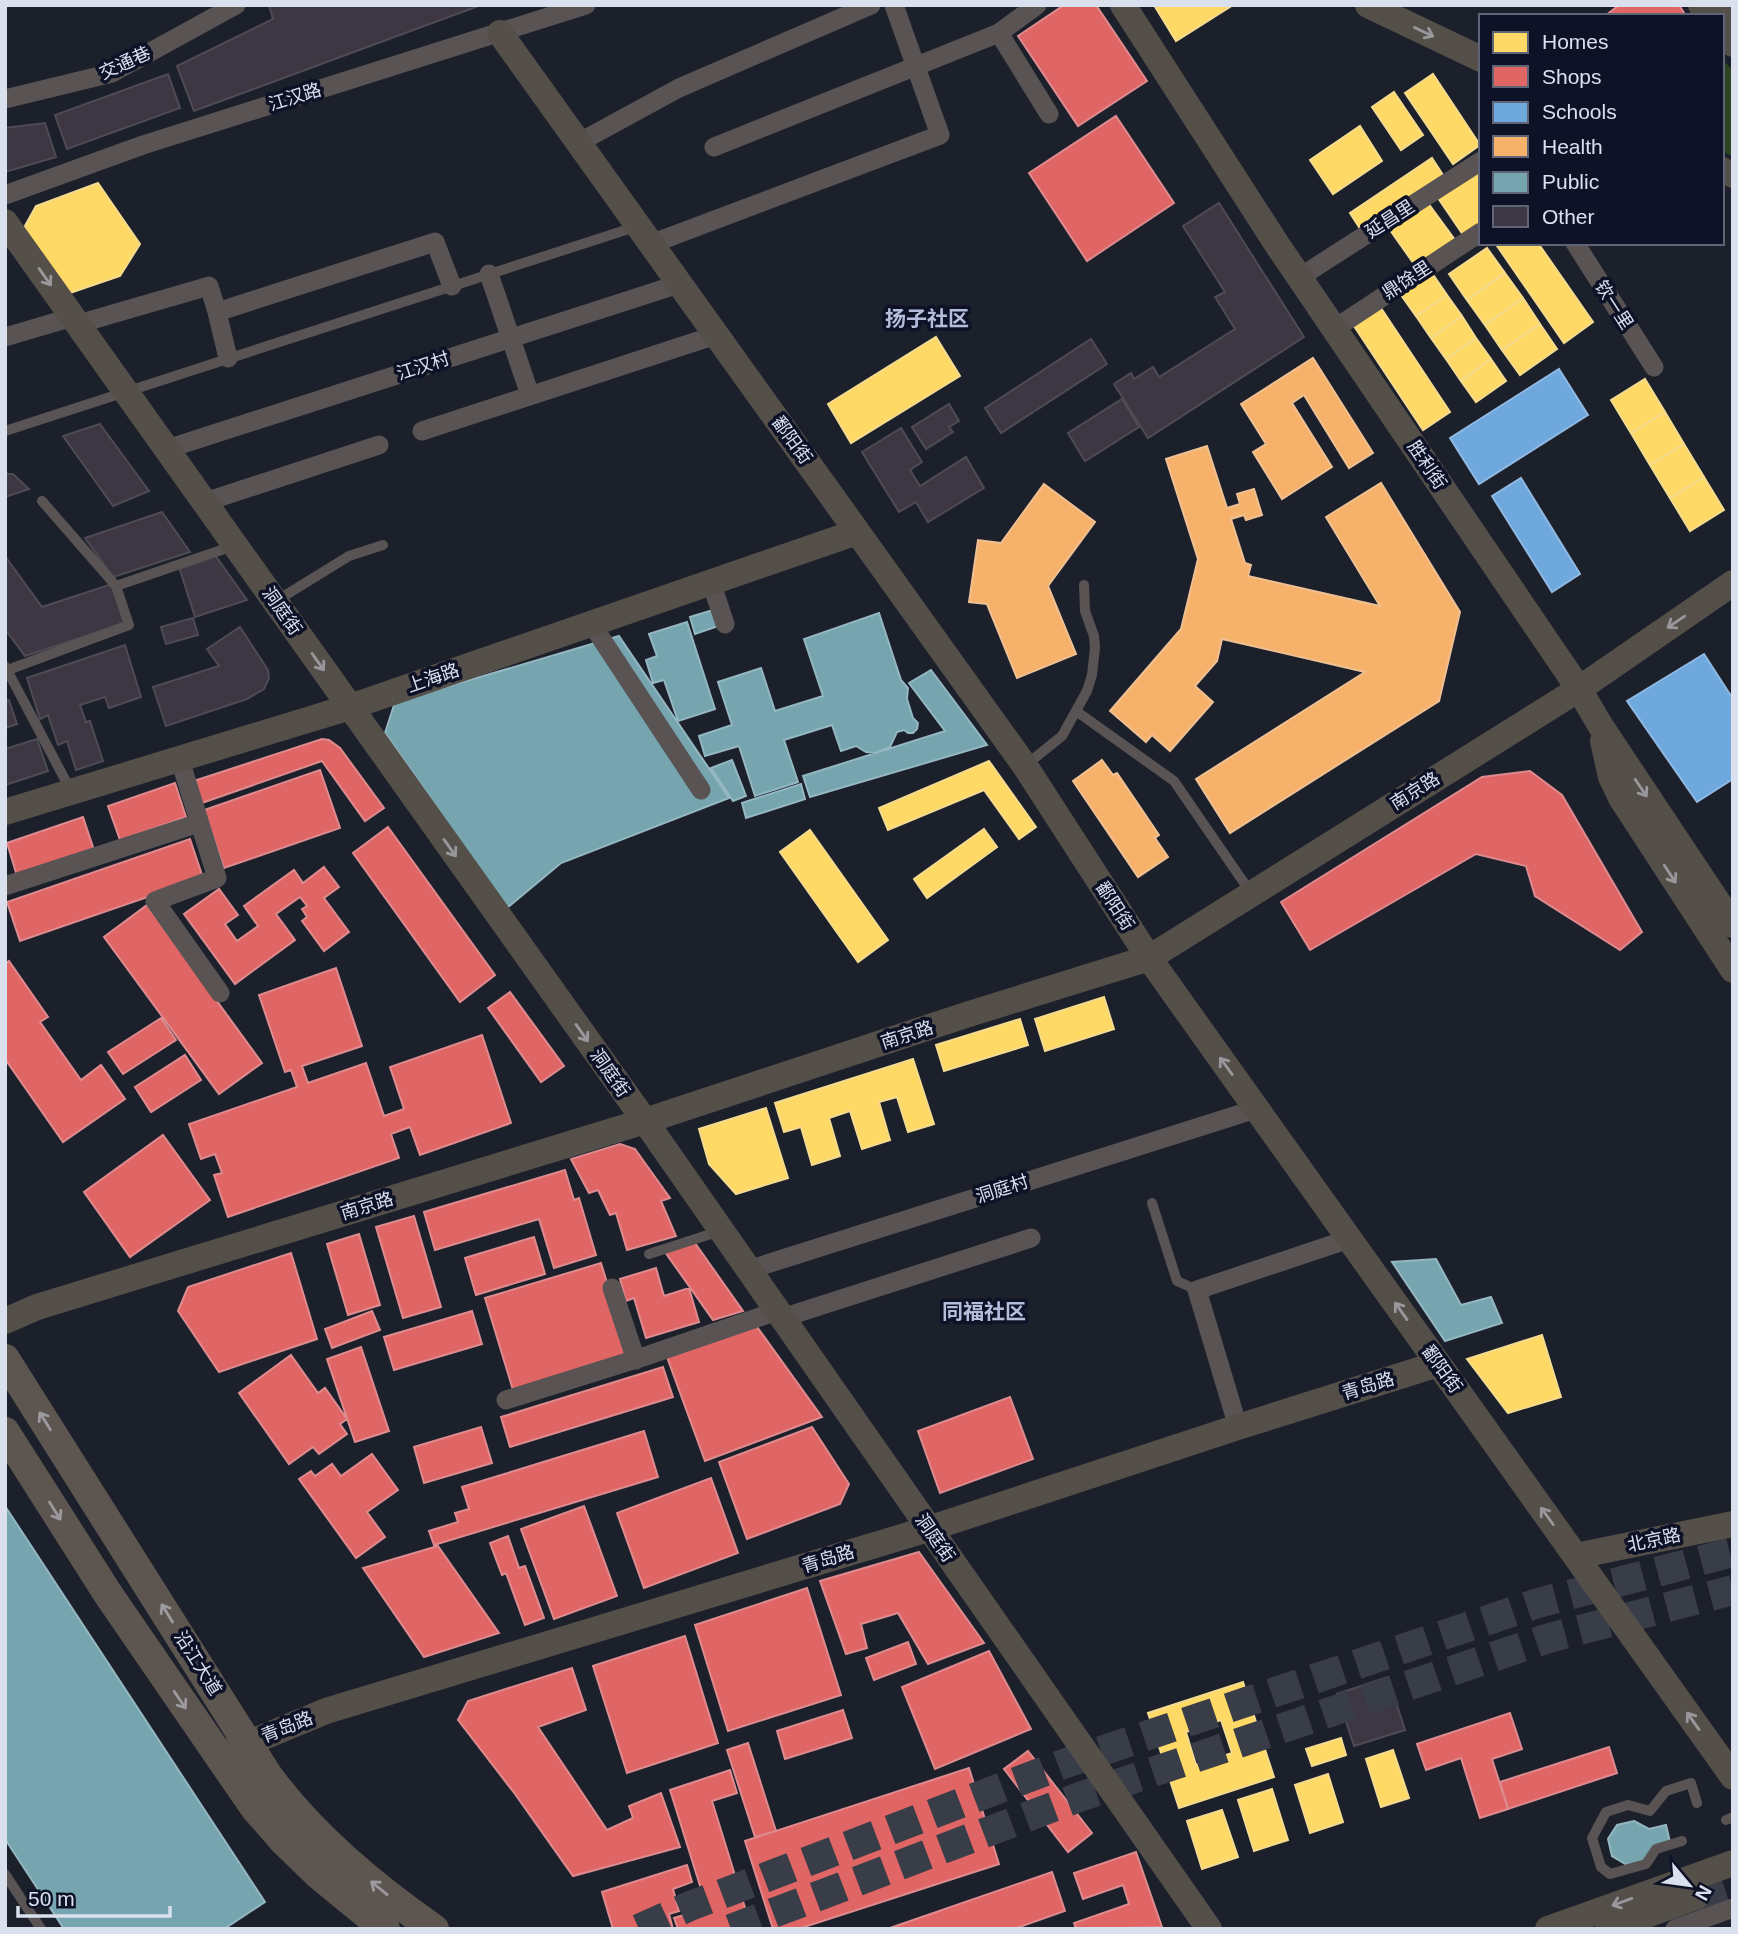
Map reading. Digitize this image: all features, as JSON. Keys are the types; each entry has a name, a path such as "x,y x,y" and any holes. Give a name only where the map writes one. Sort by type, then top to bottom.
{"main road":[{"name":"沿江大道","path":"5,1360 289,1803 309,1825 375,1885 434,1929"},
{"name":"沿江大道","path":"5,1432 107,1594 255,1808 284,1841 341,1895 385,1929"}],"street":[{"name":"交通巷","path":"5,99 112,73 236,5"},
{"name":"江汉路","path":"5,195 143,145 586,5"},
{"path":"578,143 679,88 871,5"},
{"path":"645,235 940,135 894,5"},
{"path":"714,147 999,33 1037,5"},
{"name":"胜利街","path":"1123,5 1300,277 1579,689 1733,925"},
{"path":"1368,5 1479,58"},
{"path":"1724,5 1733,16"},
{"name":"鄱阳街","path":"500,33 1025,766 1149,958 1733,1777"},
{"path":"999,33 1049,114"},
{"name":"延昌里","path":"1300,277 1479,162"},
{"name":"洞庭街","path":"5,222 645,1121 1209,1929"},
{"name":"鼎馀里","path":"1334,328 1479,233"},
{"path":"217,312 435,242 452,286"},
{"name":"钦一里","path":"1576,245 1654,367"},
{"path":"489,274 530,395"},
{"name":"江汉村","path":"167,449 680,284"},
{"path":"5,337 209,286 228,359"},
{"path":"422,431 716,335"},
{"path":"205,502 379,445"},
{"name":"上海路","path":"5,812 350,707 857,532"},
{"path":"711,582 725,624"},
{"name":"南京路","path":"5,1321 37,1307 645,1121 969,1014 1149,958 1579,689 1733,583"},
{"path":"592,623 701,790"},
{"path":"1600,725 1611,777 1621,798 1733,970"},
{"path":"179,757 217,878 155,901 220,993"},
{"path":"5,886 199,823"},
{"name":"洞庭村","path":"748,1270 1256,1109"},
{"path":"506,1400 1031,1238"},
{"path":"1238,1427 1197,1290 1349,1239"},
{"path":"612,1288 636,1360"},
{"name":"青岛路","path":"219,1756 326,1711 928,1529 1438,1364"},
{"name":"北京路","path":"1576,1556 1733,1524"},
{"path":"1548,1929 1733,1863"},
{"path":"1608,1929 1696,1897"},
{"path":"1675,1929 1733,1908"}],"lane":[{"path":"5,431 489,274 645,235"},
{"path":"42,501 116,586 129,625 6,669 72,793"},
{"path":"116,586 235,545"},
{"path":"275,601 349,556 383,545"},
{"path":"1025,766 1062,736 1087,691 1094,659 1094,636 1086,611 1084,585"},
{"path":"1076,712 1174,780 1251,893"},
{"path":"1152,1203 1177,1281 1197,1290"},
{"path":"649,1254 721,1231"},
{"path":"1682,1841 1656,1849 1646,1864 1610,1874 1601,1867 1592,1838 1606,1812 1628,1805 1650,1811 1666,1791 1691,1783 1697,1803"},
{"path":"5,1874 41,1929"}],"green space":[{"path":"1724,61 1733,71 1733,157 1724,152"}],"building: Homes":[{"path":"1154,5 1233,5 1176,41"},
{"path":"1433,74 1479,146 1453,164 1405,93"},
{"path":"1394,92 1423,135 1401,150 1372,107"},
{"path":"1360,126 1382,161 1333,194 1310,160"},
{"path":"1432,158 1443,175 1361,230 1350,213"},
{"path":"1479,169 1479,230 1466,239 1438,198"},
{"path":"98,183 140,244 120,276 64,295 20,235 36,206"},
{"path":"1428,203 1458,244 1419,271 1390,230"},
{"path":"1496,245 1539,245 1593,322 1564,343"},
{"path":"1487,248 1505,273 1467,300 1449,274"},
{"path":"1432,273 1447,295 1416,316 1401,295"},
{"path":"1505,273 1523,298 1485,325 1467,300"},
{"path":"1447,295 1462,316 1431,338 1416,316"},
{"path":"1523,298 1540,324 1502,350 1485,325"},
{"path":"1377,302 1450,412 1423,430 1350,320"},
{"path":"1462,316 1476,338 1446,359 1431,338"},
{"path":"1540,324 1557,349 1520,375 1502,350"},
{"path":"936,337 960,376 851,443 828,404"},
{"path":"1476,338 1491,359 1461,381 1446,359"},
{"path":"1491,359 1506,381 1476,402 1461,381"},
{"path":"1645,379 1665,412 1631,433 1611,400"},
{"path":"1665,412 1684,444 1650,465 1631,433"},
{"path":"1684,444 1704,477 1670,498 1650,465"},
{"path":"1704,477 1724,510 1690,531 1670,498"},
{"path":"989,761 1036,827 1019,839 984,790 888,830 879,808"},
{"path":"984,829 997,847 927,898 914,879"},
{"path":"810,830 888,940 858,962 780,852"},
{"path":"1104,997 1114,1029 1045,1051 1035,1019"},
{"path":"1020,1019 1028,1045 944,1071 936,1045"},
{"path":"913,1059 934,1124 908,1132 897,1097 879,1102 890,1140 862,1149 850,1111 829,1118 840,1156 812,1165 801,1127 784,1132 775,1103"},
{"path":"766,1108 788,1178 736,1194 709,1164 699,1129"},
{"path":"1542,1335 1561,1397 1508,1413 1467,1359"},
{"path":"1243,1682 1274,1777 1179,1808 1148,1713","holes":["1221,1720 1232,1753 1196,1765 1186,1732"]},
{"path":"1341,1738 1346,1755 1312,1766 1306,1749"},
{"path":"1393,1750 1409,1798 1381,1807 1366,1759"},
{"path":"1328,1774 1343,1822 1310,1833 1295,1785"},
{"path":"1272,1789 1288,1840 1254,1851 1238,1800"},
{"path":"1222,1810 1238,1857 1202,1869 1187,1821"}],"building: Shops":[{"path":"1064,5 1096,5 1147,81 1078,126 1018,36"},
{"path":"1619,5 1679,5 1685,14 1608,14"},
{"path":"1116,116 1174,203 1087,261 1029,173"},
{"path":"322,739 329,740 340,748 384,808 365,821 322,761 202,803 194,781"},
{"path":"320,770 340,828 224,868 204,810"},
{"path":"1530,771 1562,795 1642,932 1620,950 1535,896 1526,866 1476,854 1310,950 1281,902 1482,777"},
{"path":"175,783 186,817 120,840 108,806"},
{"path":"83,817 94,850 17,876 7,843"},
{"path":"388,827 495,975 460,1002 353,853"},
{"path":"190,839 203,878 20,941 7,902"},
{"path":"324,867 339,887 324,898 349,932 324,951 302,921 307,917 302,909 307,906 300,897 276,914 295,940 235,984 184,914 219,889 238,915 225,924 237,941 258,926 244,906 294,870 303,883"},
{"path":"147,905 262,1063 219,1094 104,937"},
{"path":"9,961 48,1017 40,1022 81,1080 101,1065 125,1099 63,1142 5,1059 5,964"},
{"path":"336,968 362,1046 302,1066 308,1083 366,1063 384,1116 404,1109 390,1067 482,1035 511,1123 420,1155 410,1127 391,1134 399,1158 228,1217 214,1175 222,1173 215,1154 201,1159 189,1124 297,1087 291,1070 285,1072 259,995"},
{"path":"510,992 564,1066 541,1082 488,1008"},
{"path":"161,1018 176,1040 123,1074 108,1052"},
{"path":"185,1055 201,1080 151,1112 135,1087"},
{"path":"163,1135 210,1200 130,1257 84,1192"},
{"path":"620,1144 635,1149 670,1198 661,1201 676,1236 627,1250 616,1213 610,1215 598,1190 589,1193 571,1159"},
{"path":"565,1170 574,1200 579,1198 596,1255 554,1268 539,1219 435,1250 424,1212"},
{"path":"414,1216 441,1307 403,1318 376,1227"},
{"path":"359,1234 380,1305 348,1315 327,1244"},
{"path":"534,1237 545,1274 476,1295 465,1258"},
{"path":"695,1243 743,1311 713,1320 665,1252"},
{"path":"291,1253 317,1339 219,1372 178,1311 188,1287"},
{"path":"601,1263 629,1355 513,1390 485,1298"},
{"path":"656,1268 664,1296 689,1288 699,1322 646,1338 634,1298 626,1301 620,1279"},
{"path":"372,1311 380,1330 332,1348 325,1329"},
{"path":"472,1311 482,1344 394,1370 384,1337"},
{"path":"755,1324 822,1417 705,1461 667,1357"},
{"path":"361,1347 389,1431 355,1442 327,1359"},
{"path":"291,1355 318,1393 325,1388 347,1419 340,1424 347,1434 319,1454 313,1447 289,1464 239,1393"},
{"path":"663,1367 673,1397 510,1447 501,1417"},
{"path":"1010,1397 1033,1459 940,1493 918,1431"},
{"path":"481,1427 492,1463 424,1483 414,1447"},
{"path":"812,1427 849,1484 840,1504 747,1539 719,1462"},
{"path":"644,1431 658,1477 434,1545 429,1531 458,1522 455,1513 469,1509 462,1487"},
{"path":"372,1454 398,1490 367,1512 385,1537 356,1558 299,1479 311,1471 315,1476 332,1464 341,1476"},
{"path":"711,1478 738,1553 644,1588 617,1513"},
{"path":"584,1506 617,1596 554,1619 521,1529"},
{"path":"508,1536 519,1568 525,1566 544,1618 525,1625 506,1573 502,1575 490,1543"},
{"path":"438,1546 499,1633 424,1657 363,1568"},
{"path":"919,1552 984,1643 928,1664 898,1613 861,1624 867,1648 846,1654 820,1581"},
{"path":"807,1588 841,1695 728,1731 695,1625"},
{"path":"685,1636 718,1743 627,1773 593,1666"},
{"path":"908,1642 916,1664 874,1680 866,1658"},
{"path":"989,1651 1031,1729 935,1769 902,1687"},
{"path":"572,1668 586,1710 538,1727 607,1830 633,1818 629,1806 661,1793 680,1847 573,1876 458,1720 468,1701"},
{"path":"843,1710 852,1738 785,1759 777,1731"},
{"path":"1510,1713 1522,1749 1492,1759 1508,1809 1480,1818 1461,1758 1426,1770 1417,1744"},
{"path":"748,1743 776,1831 755,1837 727,1750"},
{"path":"1609,1747 1617,1773 1508,1809 1500,1782"},
{"path":"1028,1751 1092,1833 1068,1852 1004,1769"},
{"path":"969,1768 999,1864 798,1929 773,1929 745,1841"},
{"path":"730,1770 737,1793 712,1801 751,1927 678,1929 674,1918 707,1908 670,1790"},
{"path":"1136,1852 1162,1927 1076,1929 1074,1923 1129,1904 1123,1885 1083,1899 1074,1873"},
{"path":"687,1865 692,1882 673,1889 679,1911 669,1914 673,1929 613,1929 602,1892"},
{"path":"1052,1872 1065,1911 1014,1929 887,1929"}],"building: Schools":[{"path":"1559,369 1588,415 1479,484 1450,438"},
{"path":"1521,478 1580,574 1552,592 1492,496"},
{"path":"1704,654 1733,699 1733,779 1697,802 1627,701"}],"building: Health":[{"path":"1313,358 1373,453 1349,468 1304,395 1292,403 1332,467 1282,499 1253,452 1266,444 1241,404"},
{"path":"1207,446 1227,508 1240,504 1237,494 1254,489 1262,515 1246,520 1244,515 1231,519 1245,563 1251,565 1248,576 1380,606 1326,517 1381,483 1460,612 1439,701 1230,833 1196,779 1365,672 1222,639 1217,661 1195,686 1213,702 1170,751 1152,735 1146,742 1110,711 1181,629 1198,559 1166,459"},
{"path":"1044,484 1095,522 1048,586 1076,654 1017,678 987,604 969,602 978,540 1001,543"},
{"path":"1102,760 1113,775 1117,773 1159,835 1155,838 1168,857 1138,877 1073,781"}],"building: Public":[{"path":"713,610 718,626 695,634 690,617"},
{"path":"879,613 901,680 908,688 907,699 913,718 918,723 913,733 904,730 897,732 890,747 875,753 866,752 856,746 841,751 832,725 784,740 798,782 755,796 739,746 705,756 699,736 732,725 718,682 761,668 775,711 823,696 804,639"},
{"path":"687,622 715,709 678,721 664,680 653,683 646,660 657,656 649,634"},
{"path":"619,636 729,798 561,863 507,908 385,733 395,702"},
{"path":"931,670 987,745 810,797 803,776 945,731 909,683"},
{"path":"732,760 746,796 733,801 711,768"},
{"path":"801,784 805,799 746,818 742,803"},
{"path":"1436,1259 1461,1305 1491,1297 1502,1323 1445,1341 1392,1262"},
{"path":"5,1506 265,1902 224,1929 64,1929 5,1839"},
{"path":"1634,1821 1649,1829 1666,1825 1670,1842 1644,1861 1627,1865 1612,1856 1608,1839 1617,1825"}],"building: Other":[{"path":"269,5 481,5 194,111 177,66 273,19"},
{"path":"168,74 180,108 67,149 55,115"},
{"path":"45,123 56,157 5,172 5,128"},
{"path":"1219,203 1304,337 1148,438 1114,384 1131,373 1134,379 1153,367 1159,377 1235,329 1215,297 1225,292 1183,226"},
{"path":"1091,339 1107,364 1001,433 985,408"},
{"path":"1122,399 1139,427 1085,461 1068,433"},
{"path":"949,404 959,421 949,427 953,432 926,449 912,427"},
{"path":"100,424 149,491 113,506 63,436"},
{"path":"901,428 922,462 910,470 920,486 966,457 984,488 928,522 916,502 899,512 862,452"},
{"path":"5,468 7,474 13,474 29,489 5,497"},
{"path":"162,512 190,552 113,577 85,538"},
{"path":"215,555 247,600 195,617 179,567"},
{"path":"5,556 42,607 112,584 125,623 25,656 5,629"},
{"path":"193,618 198,635 166,644 161,627"},
{"path":"240,627 268,670 269,678 264,689 247,699 166,726 153,687 219,666 207,649"},
{"path":"125,645 141,697 109,708 105,697 80,705 86,722 90,721 103,761 76,770 67,741 58,745 48,715 40,719 27,678"},
{"path":"9,700 17,724 5,728 5,701"},
{"path":"37,739 48,771 5,785 5,749"},
{"path":"1388,1677 1405,1730 1354,1746 1337,1694"}],"tunnel":[{"path":"639,1929 690,1906 1069,1762 1538,1603 1733,1552"},
{"path":"731,1929 1082,1796 1549,1638 1733,1590"},
{"path":"1696,1897 1733,1885"}],"district":[{"name":"扬子社区","path":"927,318"},
{"name":"同福社区","path":"984,1311"}]}
